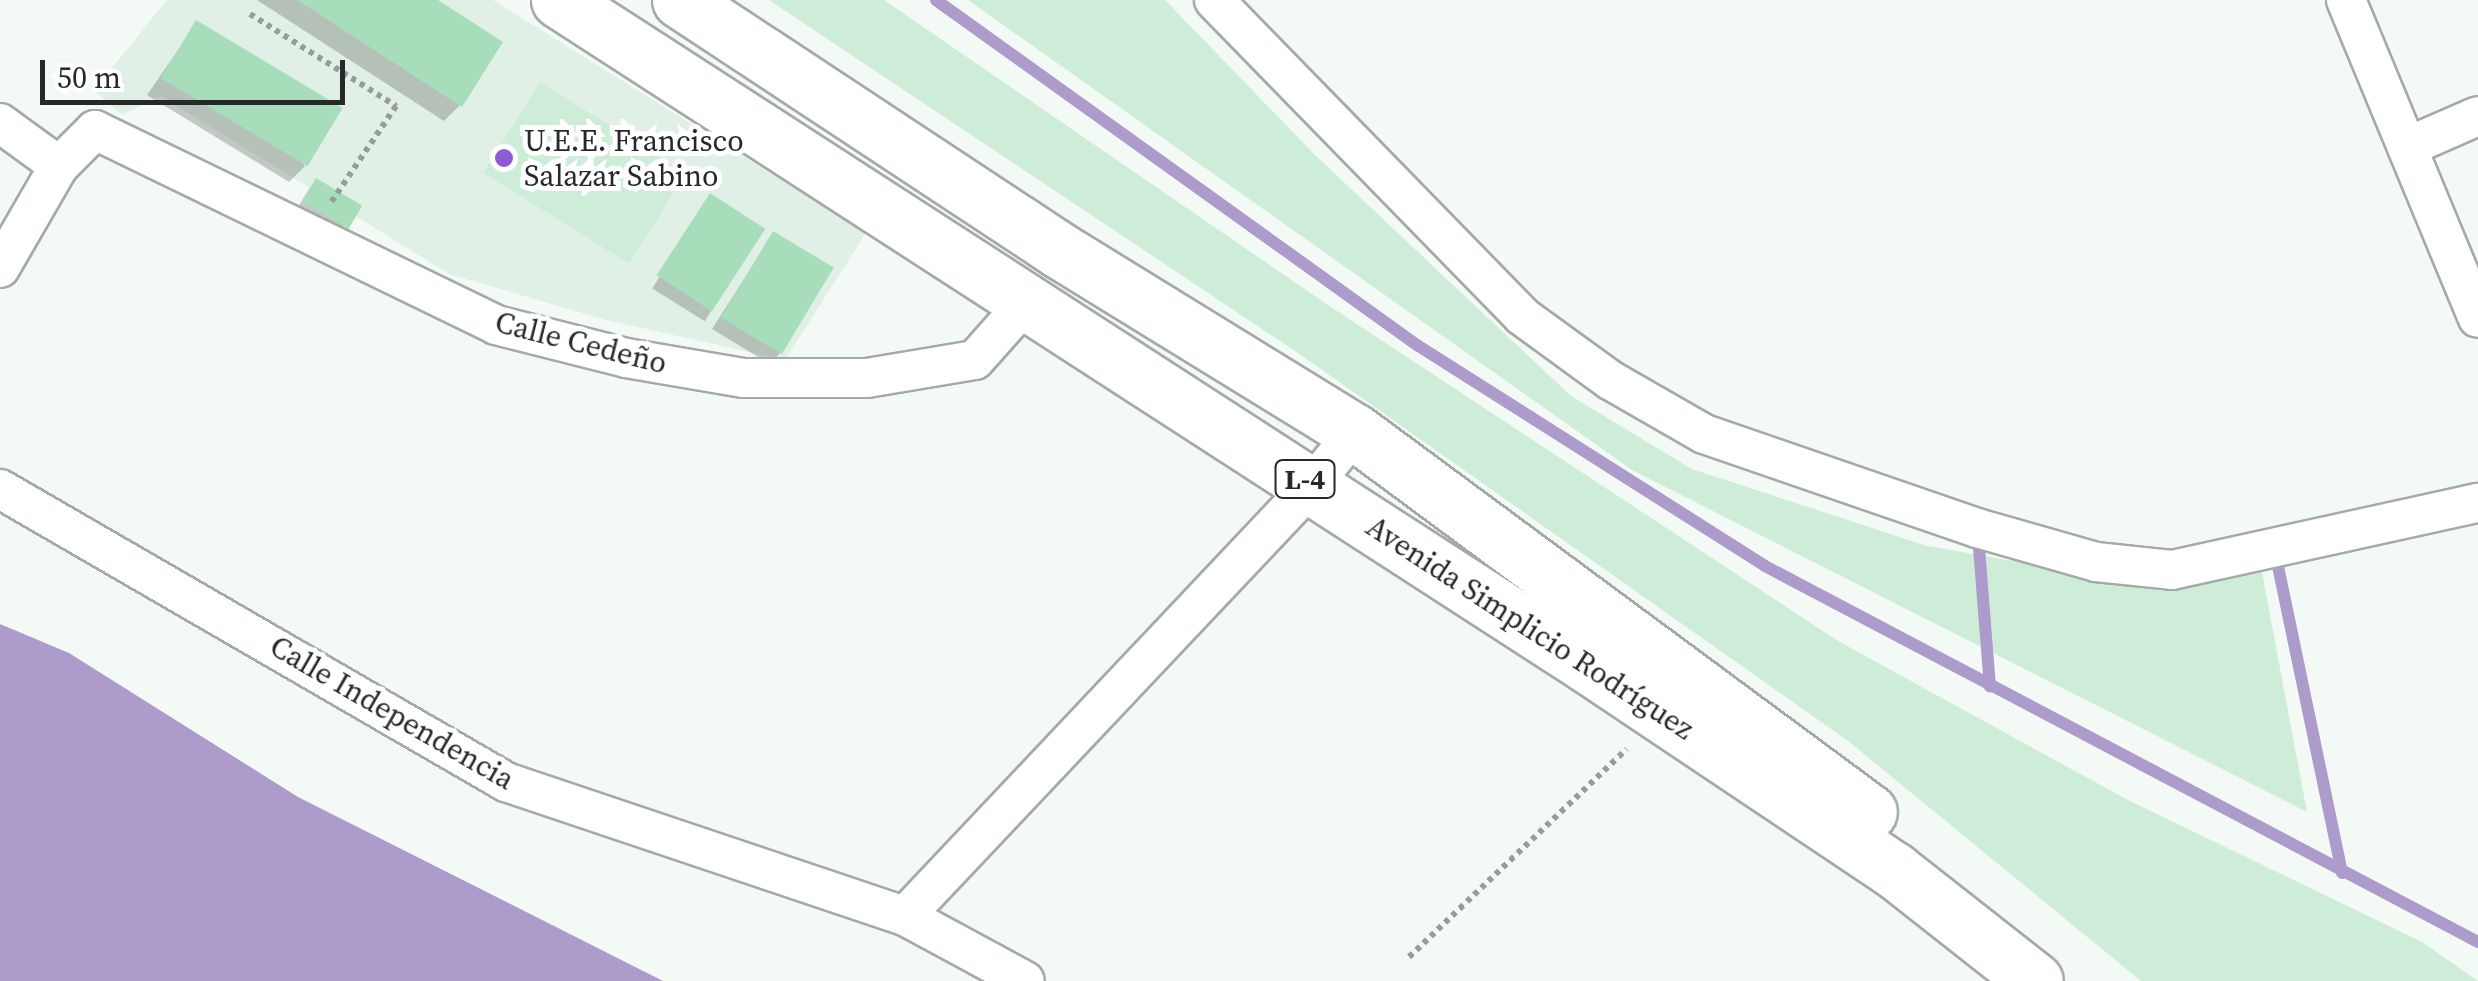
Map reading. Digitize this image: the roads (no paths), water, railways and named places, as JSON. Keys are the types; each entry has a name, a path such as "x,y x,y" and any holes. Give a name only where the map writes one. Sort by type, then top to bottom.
{"main road":[{"name":"Avenida Simplicio Rodríguez","path":"558,0 1023,306 1313,484 1894,870 2035,981"},
{"name":"Avenida Simplicio Rodríguez","path":"680,0 1060,250 1355,432 1916,847 2057,981"}],"street":[{"path":"1214,0 1522,316 1610,380 1704,434 1977,528 2096,562 2172,570 2478,503"},
{"path":"2346,0 2478,318"},
{"path":"2407,148 2478,116"},
{"path":"0,123 59,166 0,268"},
{"name":"Calle Cedeño","path":"59,166 95,130 496,326 743,378 868,378 974,360 1023,306"},
{"path":"905,916 1313,484 1355,432"},
{"name":"Calle Independencia","path":"0,490 506,782 905,916 1025,981"}],"waterway":[{"path":"936,0 1417,345 1765,566 2478,942"},
{"path":"1978,535 1990,687"},
{"path":"2275,552 2342,873"}],"place":[{"name":"U.E.E. Francisco Salazar Sabino","path":"504,158"}]}
